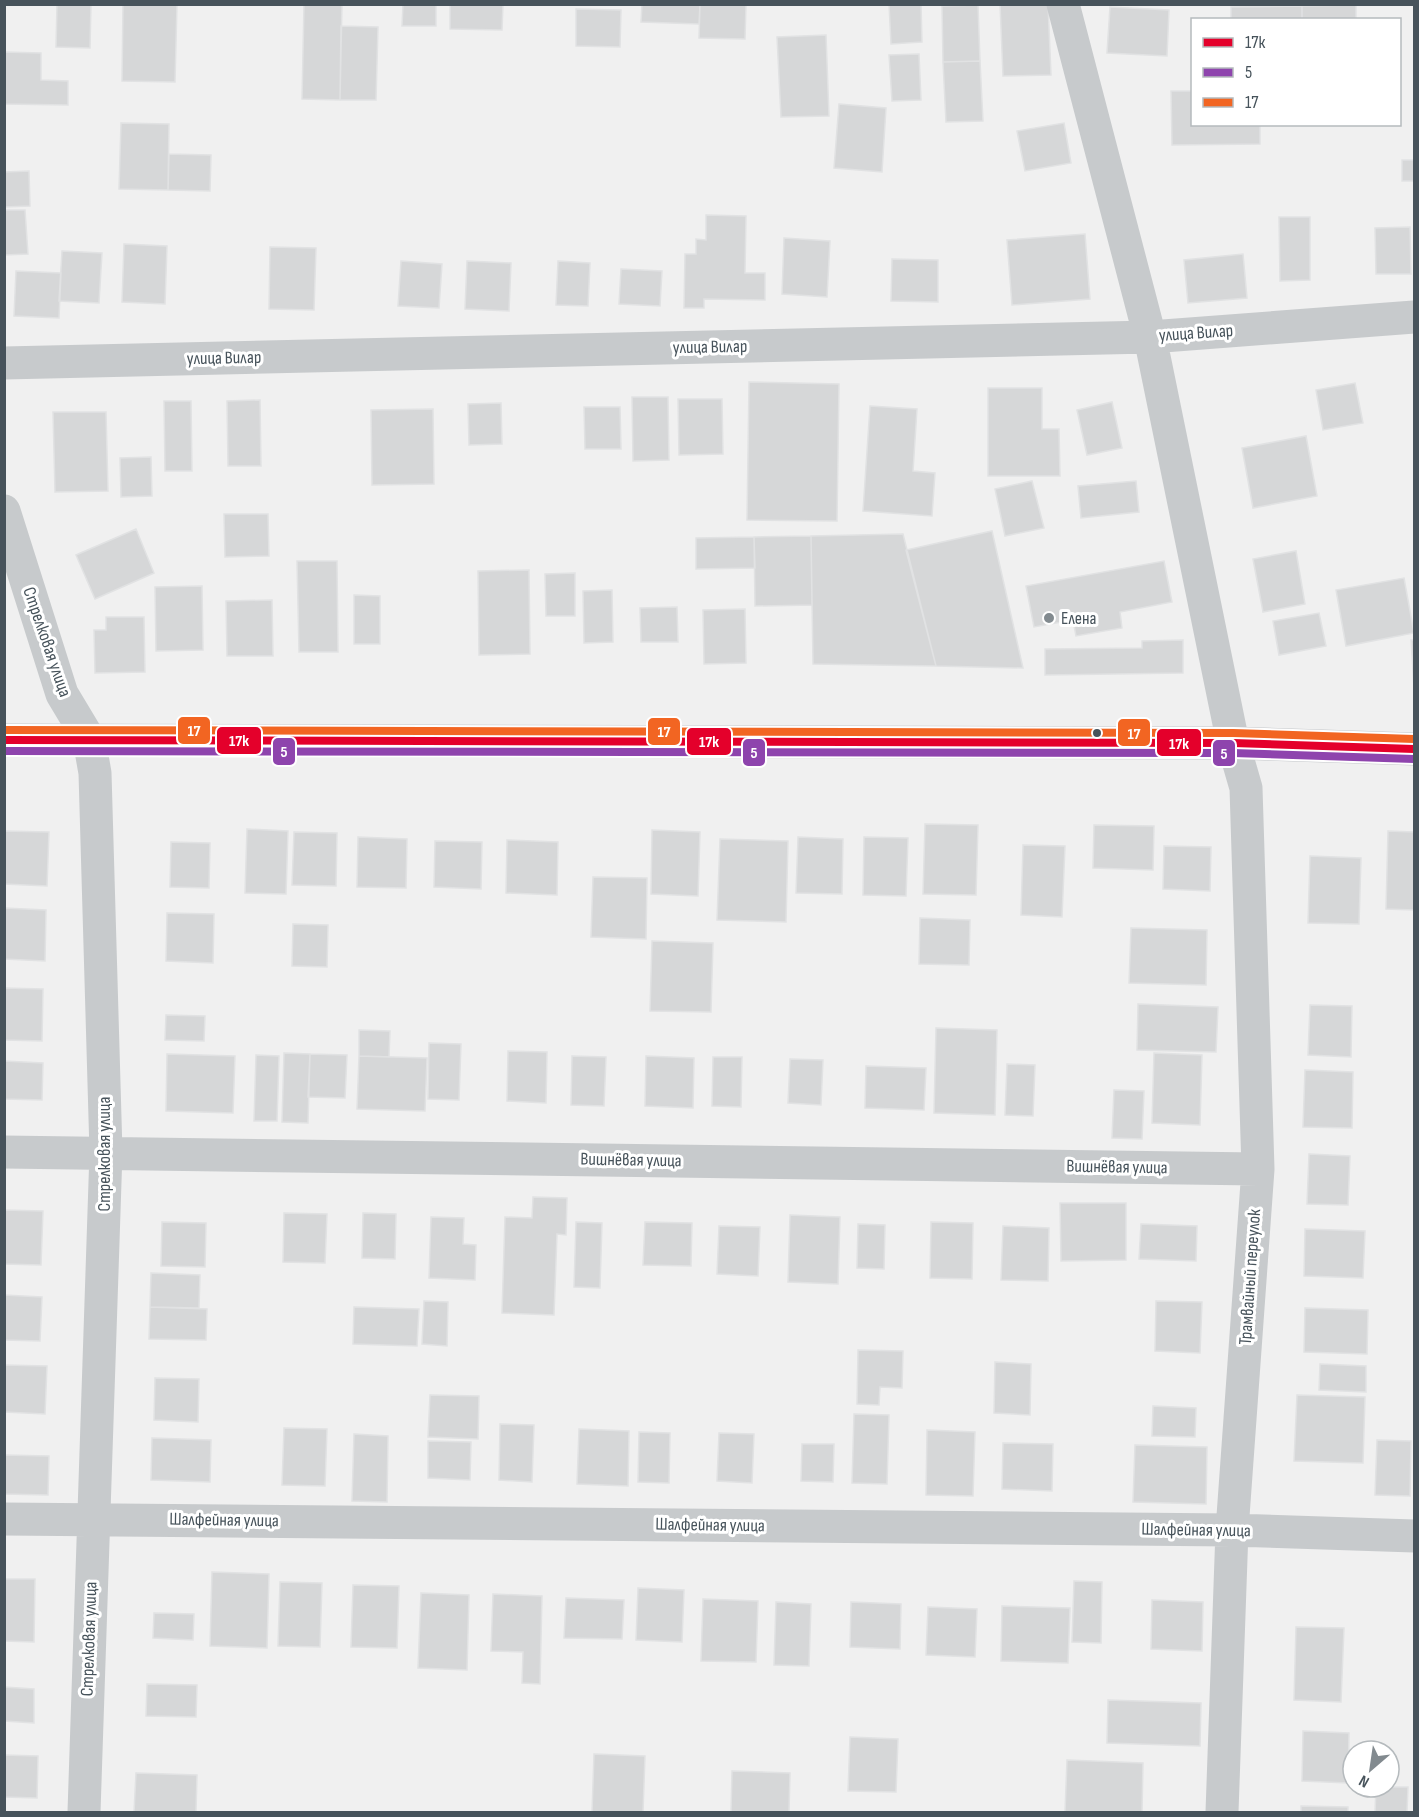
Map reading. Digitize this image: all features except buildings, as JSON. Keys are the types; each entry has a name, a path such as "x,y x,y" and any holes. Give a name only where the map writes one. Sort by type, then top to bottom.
{"main road":[{"path":"4,740 1233,743 1414,749"}],"street":[{"name":"Трамвайный переулок","path":"1063,4 1150,337 1233,743 1246,788 1258,1169 1232,1530 1222,1812"},
{"name":"улица Вилар","path":"4,363 1150,337 1414,317"},
{"name":"Стрелковая улица","path":"4,511 62,694 89,739 95,773 106,1152 84,1812"},
{"name":"Вишнёвая улица","path":"4,1152 1258,1169"},
{"name":"Шалфейная улица","path":"4,1519 1232,1530 1414,1536"}],"transit line":[{"name":"17","path":"4,730 1233,733 1414,739"},
{"name":"17к","path":"4,740 1233,743 1414,749"},
{"name":"5","path":"4,751 1233,753 1414,759"}],"place":[{"name":"Елена","path":"1049,618"}]}
